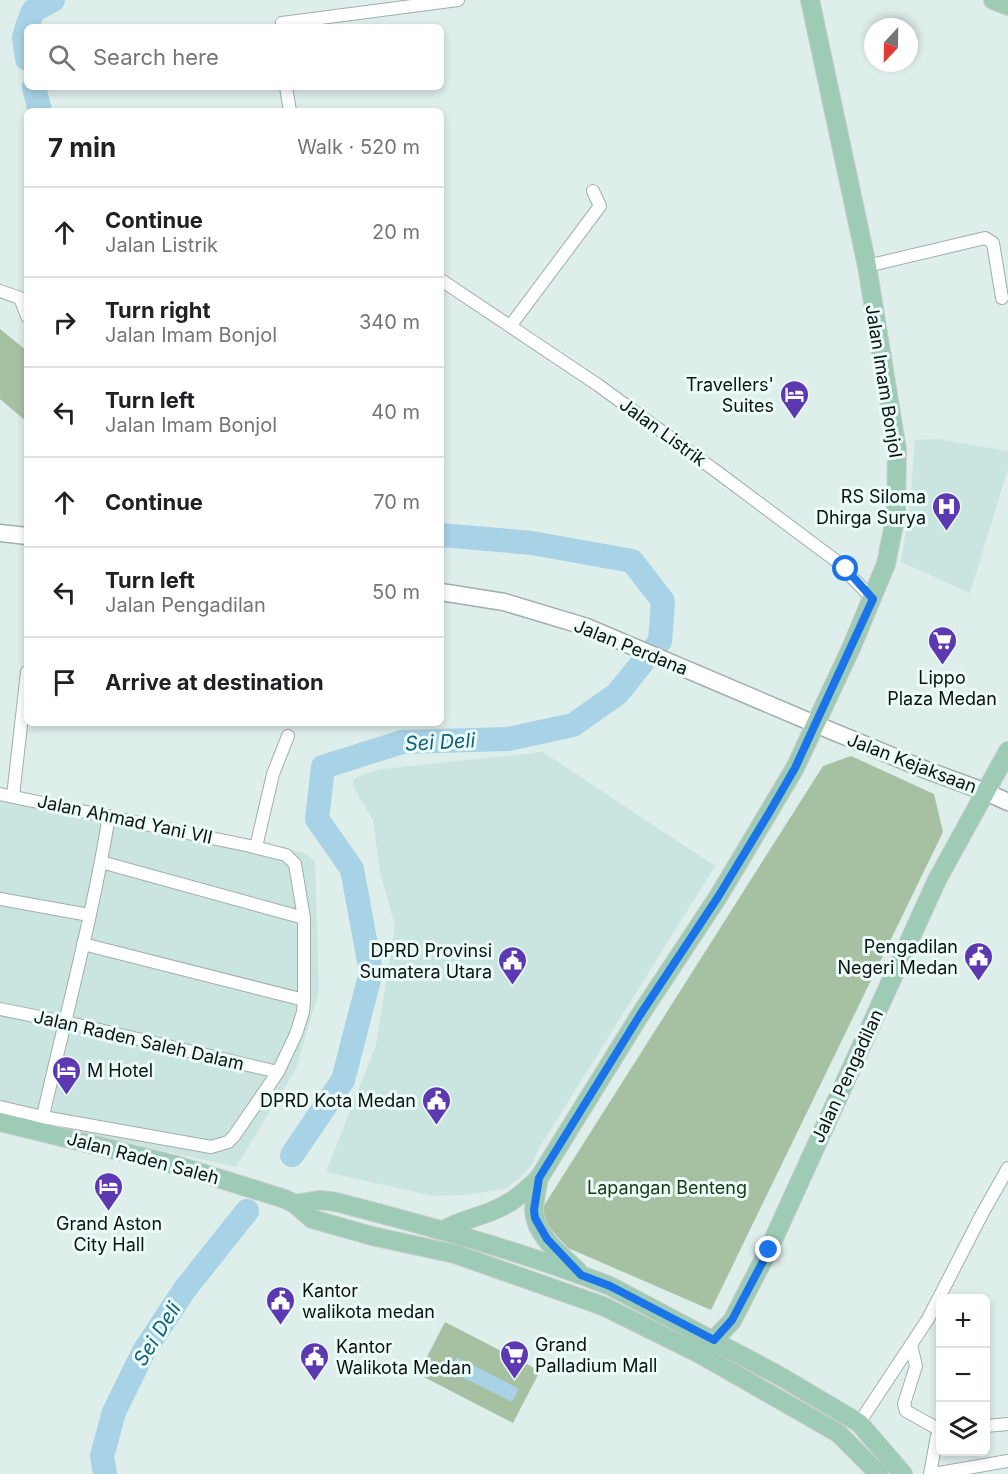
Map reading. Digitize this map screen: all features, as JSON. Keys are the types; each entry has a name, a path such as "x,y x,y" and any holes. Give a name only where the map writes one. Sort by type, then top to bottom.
{"main road":[{"name":"Jalan Imam Bonjol","path":"444,1230 467,1219 503,1207 539,1178 640,1015 718,897 795,768 873,599 886,564 896,514 898,460 867,266 810,0"},
{"path":"993,0 1008,6"},
{"path":"0,533 24,536"},
{"name":"Jalan Perdana","path":"444,592 504,602 587,627 815,724"},
{"name":"Jalan Kejaksaan","path":"815,724 1008,802"},
{"name":"Jalan Pengadilan","path":"700,1354 732,1320 769,1250 937,880 1008,751"},
{"name":"Jalan Raden Saleh","path":"0,1122 41,1124 290,1201"},
{"name":"Jalan Imam Bonjol","path":"539,1178 535,1218 547,1239 580,1274"},
{"path":"290,1201 328,1201 444,1230 610,1286 714,1340 859,1423 903,1474"},
{"path":"290,1201 312,1219 372,1236 455,1254 603,1305 700,1354 838,1433 879,1474"},
{"path":"574,1294 580,1274"}],"street":[{"path":"282,24 459,0"},
{"path":"286,90 290,108"},
{"path":"511,326 600,206 593,191"},
{"path":"867,266 986,238 993,243 1002,298"},
{"name":"Jalan Listrik","path":"444,282 598,385 835,560 873,599"},
{"path":"0,291 20,298 24,308"},
{"path":"13,796 24,699"},
{"path":"253,846 273,774 288,736"},
{"name":"Jalan Ahmad Yani VII","path":"0,794 253,846 286,855 293,860 304,918"},
{"path":"41,1124 83,944 109,816"},
{"path":"0,1107 41,1124 211,1147 220,1146 234,1136 279,1072 296,1034 304,1000 304,918 101,862"},
{"path":"0,899 89,915"},
{"path":"83,944 304,1000"},
{"name":"Jalan Raden Saleh Dalam","path":"0,1009 279,1072"},
{"path":"859,1423 936,1304 1008,1168"},
{"path":"911,1345 916,1366 904,1404 906,1411 936,1428"},
{"path":"990,1426 1008,1424"},
{"path":"936,1442 931,1474 1008,1461"}],"shaded area":[{"name":"RS Siloma Dhirga Surya","path":"937,439 1008,451 1008,469 970,593 901,562 910,503 915,440"},
{"name":"DPRD Provinsi Sumatera Utara","path":"543,752 715,866 540,1147 532,1164 519,1179 505,1189 464,1195 433,1196 326,1172 376,1045 395,926 380,871 373,820 352,785 354,779 383,769"},
{"path":"0,798 305,853 315,862 319,991 296,1069 236,1167 0,1114"}],"green space":[{"path":"0,329 24,349 24,419 0,399"},
{"name":"Lapangan Benteng","path":"851,756 934,794 943,832 711,1310 568,1248 538,1215 823,766"},
{"path":"445,1322 540,1371 513,1423 418,1374"}],"water":[{"path":"457,1357 519,1389 512,1402 450,1371"}],"waterway":[{"name":"Sei Deli","path":"28,24 33,11 53,0"},
{"name":"Sei Deli","path":"35,90 39,108"},
{"name":"Sei Deli","path":"292,1155 343,1080 371,972 352,869 317,819 323,767 402,742 508,739 573,725 617,694 660,641 663,601 632,561 532,543 444,535"},
{"name":"Sei Deli","path":"105,1474 102,1456 114,1412 144,1351 185,1289 247,1211"}],"place":[{"name":"Travellers' Suites","path":"795,420"},
{"name":"RS Siloma Dhirga Surya","path":"947,532"},
{"name":"Lippo Plaza Medan","path":"942,666"},
{"name":"Pengadilan Negeri Medan","path":"979,982"},
{"name":"DPRD Provinsi Sumatera Utara","path":"513,986"},
{"name":"M Hotel","path":"66,1096"},
{"name":"DPRD Kota Medan","path":"437,1126"},
{"name":"Grand Aston City Hall","path":"109,1212"},
{"name":"Kantor walikota medan","path":"281,1326"},
{"name":"Grand Palladium Mall","path":"514,1380"},
{"name":"Kantor Walikota Medan","path":"315,1382"}],"route":[{"path":"769,1250 732,1320 714,1340 610,1286 581,1275 547,1239 535,1218 534,1210 539,1178 640,1015 718,897 795,768 873,599 846,569"}]}
